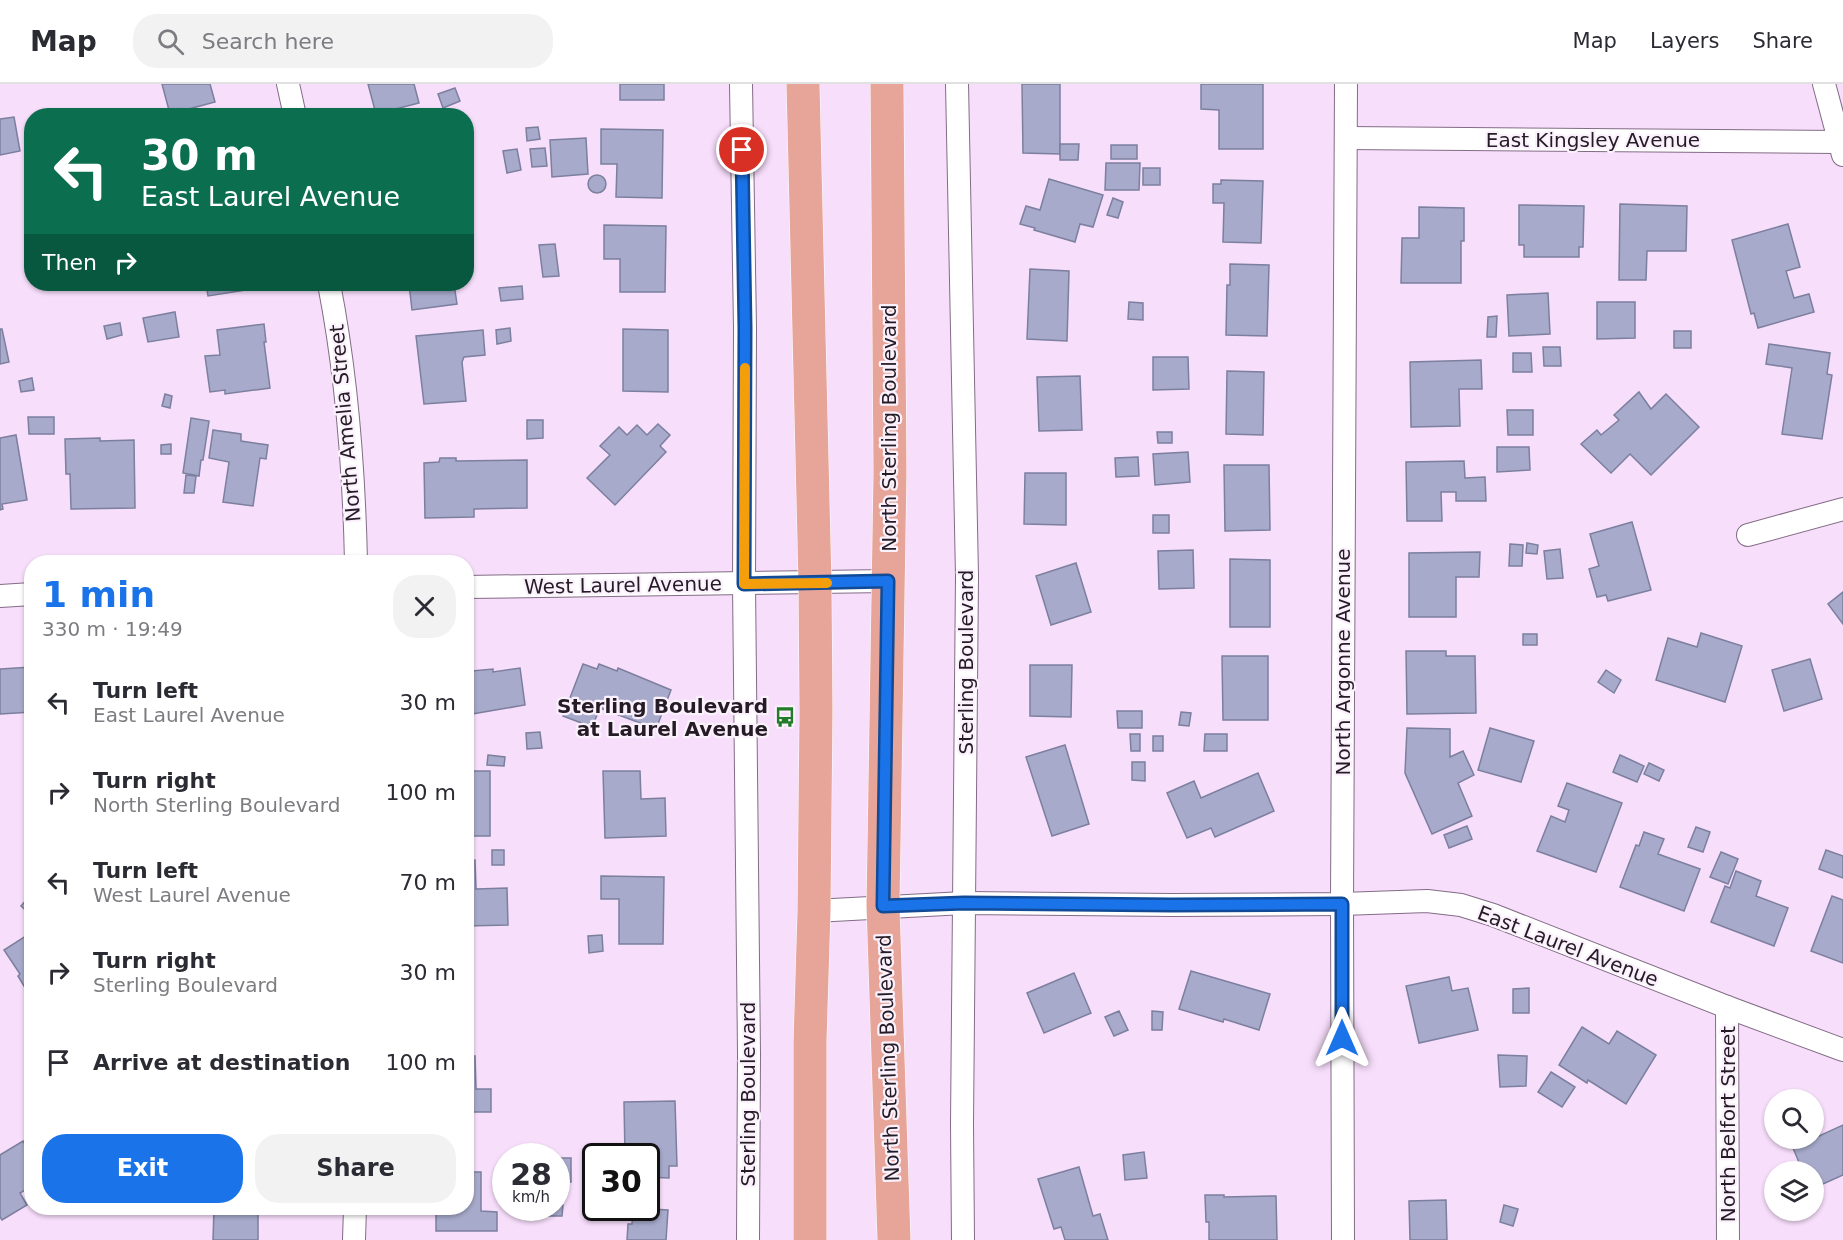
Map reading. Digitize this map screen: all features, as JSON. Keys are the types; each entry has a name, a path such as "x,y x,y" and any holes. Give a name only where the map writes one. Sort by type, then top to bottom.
{"main road":[{"path":"803,84 815,583 816,745 810,1042 810,1240"},
{"name":"North Sterling Boulevard","path":"888,84 890,460 883,906 894,1240"}],"street":[{"path":"288,84 294,108"},
{"name":"Sterling Boulevard","path":"741,84 745,328 744,584 749,1054 748,1240"},
{"name":"Sterling Boulevard","path":"957,84 967,576 963,1240"},
{"name":"North Argonne Avenue","path":"1343,1240 1342,904 1346,84"},
{"path":"1824,84 1841,148"},
{"name":"East Kingsley Avenue","path":"1347,138 1841,148"},
{"name":"North Amelia Street","path":"330,291 340,340 354,483 356,555"},
{"path":"1748,535 1843,509"},
{"name":"West Laurel Avenue","path":"474,587 888,581"},
{"path":"0,596 24,594"},
{"name":"East Laurel Avenue","path":"814,910 964,903 1172,905 1427,901 1461,905 1493,915 1843,1050"},
{"name":"North Belfort Street","path":"1727,1007 1728,1240"},
{"path":"354,1240 355,1215"}],"building":[{"path":"162,84 210,84 215,102 192,108 168,108"},
{"path":"368,84 414,84 419,103 399,108 374,108"},
{"path":"620,84 664,84 664,100 620,100"},
{"path":"1022,84 1060,84 1060,154 1023,153"},
{"path":"1201,84 1263,84 1263,149 1219,149 1219,110 1201,109"},
{"path":"455,88 460,101 443,108 438,94"},
{"path":"14,117 20,151 0,155 0,119"},
{"path":"538,127 540,139 527,141 526,128"},
{"path":"601,129 663,130 662,198 616,197 617,164 601,164"},
{"path":"586,138 588,174 552,177 550,140"},
{"path":"1060,144 1079,144 1078,160 1060,160"},
{"path":"1111,145 1137,145 1137,159 1111,159"},
{"path":"545,148 547,166 532,167 530,149"},
{"path":"517,149 521,170 507,173 503,151"},
{"path":"1106,163 1140,163 1139,190 1105,190"},
{"path":"1143,168 1160,168 1160,185 1143,185"},
{"path":"597,175 605,180 606,184 601,192 597,193 589,188 588,184 593,176"},
{"path":"1049,179 1103,195 1093,227 1080,224 1075,242 1020,224 1026,206 1040,210"},
{"path":"1221,180 1263,181 1261,243 1223,242 1224,203 1213,203 1213,184 1221,184"},
{"path":"1113,198 1123,202 1118,218 1107,215"},
{"path":"1620,204 1687,206 1686,251 1647,251 1646,280 1619,280"},
{"path":"1519,205 1584,206 1583,247 1579,247 1579,257 1524,257 1524,245 1519,245"},
{"path":"1419,207 1464,208 1461,283 1401,283 1402,238 1419,238"},
{"path":"1788,224 1800,267 1786,271 1794,298 1809,294 1814,312 1758,328 1754,313 1751,314 1732,240"},
{"path":"604,225 666,226 665,292 620,292 620,259 604,259"},
{"path":"555,244 559,276 543,277 539,245"},
{"path":"1230,264 1269,265 1267,336 1226,335 1227,285 1230,285"},
{"path":"1030,269 1069,271 1067,341 1027,339"},
{"path":"522,286 523,299 501,301 499,288"},
{"path":"207,291 240,291 208,296"},
{"path":"410,291 455,291 457,304 412,310"},
{"path":"1548,293 1550,334 1509,336 1507,295"},
{"path":"1129,302 1143,303 1143,320 1128,319"},
{"path":"1597,302 1635,302 1635,338 1597,339"},
{"path":"175,312 179,337 148,342 143,318"},
{"path":"1497,316 1496,337 1487,337 1488,317"},
{"path":"120,323 122,335 107,339 104,326"},
{"path":"264,324 270,388 225,394 225,390 210,392 205,356 220,355 217,330"},
{"path":"510,328 511,341 497,344 496,330"},
{"path":"0,329 2,329 9,362 0,364"},
{"path":"623,329 668,330 668,392 623,391"},
{"path":"483,330 485,355 464,357 462,362 466,401 424,404 416,336"},
{"path":"1674,331 1691,331 1691,348 1674,348"},
{"path":"1769,344 1830,353 1827,374 1832,375 1822,439 1782,434 1792,368 1766,364"},
{"path":"1543,347 1560,347 1561,366 1544,366"},
{"path":"1513,353 1531,353 1532,372 1513,372"},
{"path":"1153,357 1188,357 1189,389 1153,390"},
{"path":"1481,360 1482,389 1459,389 1460,426 1411,427 1410,362"},
{"path":"1227,371 1264,372 1263,435 1226,434"},
{"path":"1080,376 1082,430 1039,431 1037,377"},
{"path":"32,378 34,390 21,392 19,381"},
{"path":"1639,392 1651,409 1666,394 1699,427 1651,475 1630,454 1611,473 1581,444 1597,430 1601,435 1619,420 1614,415"},
{"path":"165,394 172,396 170,408 162,406"},
{"path":"1507,410 1533,410 1533,435 1508,435"},
{"path":"28,417 54,417 54,434 29,434"},
{"path":"191,418 209,421 199,476 183,473"},
{"path":"527,420 543,420 543,438 527,439"},
{"path":"658,424 670,435 660,446 666,452 615,505 587,478 610,455 600,446 619,427 627,435 637,425 647,435"},
{"path":"213,430 241,434 241,441 268,445 266,459 260,458 253,506 223,502 229,462 209,458"},
{"path":"1157,432 1172,432 1172,443 1158,443"},
{"path":"16,435 27,500 2,504 3,509 0,510 0,438"},
{"path":"100,438 100,441 134,440 135,508 71,509 70,474 66,474 65,439"},
{"path":"171,444 171,454 161,454 161,445"},
{"path":"1497,447 1529,447 1530,470 1497,472"},
{"path":"1188,452 1190,482 1155,485 1153,454"},
{"path":"1138,457 1139,476 1116,477 1115,458"},
{"path":"440,458 456,458 456,461 527,460 527,508 474,509 474,517 425,518 424,463 439,462"},
{"path":"1464,461 1465,478 1485,477 1486,501 1456,501 1456,492 1441,492 1442,521 1407,521 1406,462"},
{"path":"1224,465 1269,465 1270,530 1225,531"},
{"path":"1025,473 1066,473 1066,525 1024,524"},
{"path":"186,475 196,476 194,493 184,493"},
{"path":"1153,515 1169,515 1169,533 1153,533"},
{"path":"1632,522 1651,590 1608,601 1606,595 1597,597 1589,569 1599,566 1590,534"},
{"path":"1527,543 1538,545 1537,554 1526,553"},
{"path":"1510,544 1523,545 1522,566 1509,566"},
{"path":"1560,549 1563,578 1547,579 1544,551"},
{"path":"1193,550 1194,588 1159,589 1158,551"},
{"path":"1480,552 1479,577 1456,577 1456,617 1409,617 1409,553"},
{"path":"1230,559 1270,560 1270,627 1230,627"},
{"path":"1076,563 1091,612 1051,625 1036,576"},
{"path":"1843,592 1843,624 1828,604"},
{"path":"1701,633 1742,646 1725,702 1656,680 1668,638 1697,647"},
{"path":"1523,634 1537,634 1537,645 1523,645"},
{"path":"1406,651 1446,651 1446,656 1475,656 1476,713 1407,714"},
{"path":"1222,656 1268,656 1268,720 1223,720"},
{"path":"1810,659 1822,699 1784,711 1772,670"},
{"path":"583,664 597,669 599,664 617,671 618,668 671,690 656,729 600,708 592,727 563,716"},
{"path":"1030,665 1072,665 1071,717 1030,716"},
{"path":"24,668 24,712 0,714 0,669"},
{"path":"520,668 525,705 474,714 474,671 493,669 493,672"},
{"path":"1606,670 1621,680 1614,693 1598,682"},
{"path":"1117,711 1142,711 1142,728 1118,728"},
{"path":"1181,712 1191,713 1189,726 1179,725"},
{"path":"1407,728 1450,729 1450,757 1463,751 1474,775 1458,783 1472,816 1432,834 1405,773"},
{"path":"1490,728 1534,741 1521,782 1478,770"},
{"path":"540,732 542,748 527,749 526,733"},
{"path":"1130,734 1140,734 1140,751 1131,751"},
{"path":"1205,734 1227,734 1227,751 1204,751"},
{"path":"1153,736 1163,736 1163,751 1153,751"},
{"path":"1065,745 1089,824 1052,836 1026,757"},
{"path":"488,755 505,757 504,766 487,765"},
{"path":"1620,755 1644,766 1637,782 1613,772"},
{"path":"1132,762 1145,762 1145,781 1132,780"},
{"path":"1649,763 1664,770 1659,781 1644,774"},
{"path":"474,771 490,771 490,836 474,836"},
{"path":"603,771 640,771 641,799 665,798 666,836 605,838"},
{"path":"1258,773 1274,811 1215,837 1211,828 1187,838 1167,793 1194,781 1201,798"},
{"path":"1567,783 1622,803 1596,872 1537,851 1551,816 1565,822 1569,810 1558,806"},
{"path":"1467,826 1472,839 1449,848 1444,835"},
{"path":"1696,827 1710,832 1703,852 1688,847"},
{"path":"1644,832 1664,839 1658,854 1700,869 1684,911 1620,887 1636,845 1639,846"},
{"path":"492,850 504,850 504,865 492,865"},
{"path":"1826,850 1843,856 1843,878 1819,869"},
{"path":"1721,852 1738,859 1728,884 1710,877"},
{"path":"474,860 476,889 507,888 508,925 474,926"},
{"path":"1736,871 1761,881 1756,896 1788,908 1774,946 1711,922 1725,886 1730,888"},
{"path":"601,876 664,877 663,944 619,944 619,899 601,899"},
{"path":"1832,896 1843,900 1843,963 1811,951"},
{"path":"602,935 603,951 589,953 588,936"},
{"path":"24,937 24,986 18,976 20,974 4,950"},
{"path":"1191,971 1270,994 1259,1030 1179,1009"},
{"path":"1074,973 1091,1013 1044,1033 1027,993"},
{"path":"1449,977 1452,991 1468,988 1478,1030 1419,1043 1406,986"},
{"path":"1529,988 1529,1013 1513,1013 1513,989"},
{"path":"1119,1011 1128,1030 1114,1036 1105,1017"},
{"path":"1152,1011 1163,1012 1162,1030 1152,1030"},
{"path":"1582,1027 1609,1044 1617,1031 1656,1055 1626,1104 1559,1065"},
{"path":"1498,1055 1527,1056 1526,1086 1500,1087"},
{"path":"474,1056 476,1089 491,1089 491,1112 474,1112"},
{"path":"1551,1072 1575,1087 1562,1107 1538,1092"},
{"path":"675,1101 677,1166 669,1166 669,1178 660,1178 660,1143 625,1143 624,1102"},
{"path":"1843,1125 1843,1175 1824,1184 1824,1161 1798,1161 1793,1149 1824,1149 1824,1134"},
{"path":"23,1141 24,1143 24,1191 20,1193 24,1200 24,1207 2,1220 0,1217 0,1155"},
{"path":"1144,1152 1147,1178 1125,1180 1123,1155"},
{"path":"570,1158 571,1158 570,1182"},
{"path":"1079,1167 1093,1216 1100,1214 1108,1240 1065,1240 1061,1227 1054,1229 1038,1179"},
{"path":"474,1172 481,1172 481,1211 492,1212 492,1221 497,1221 497,1231 436,1231 436,1215 474,1215"},
{"path":"1205,1195 1276,1196 1277,1240 1209,1240"},
{"path":"1446,1200 1447,1240 1410,1240 1409,1201"},
{"path":"1504,1205 1518,1209 1513,1226 1500,1222"},
{"path":"660,1210 668,1210 666,1240 627,1240 628,1224 632,1224 632,1221 660,1221"},
{"path":"214,1215 258,1215 258,1240 213,1240"}],"slow traffic":[{"path":"745,368 744,584 827,583"}],"place":[{"name":"Sterling Boulevard at Laurel Avenue","path":"785,717"}],"route":[{"path":"742,150 745,328 744,584 888,581 883,906 964,903 1342,904 1342,1038"}]}
